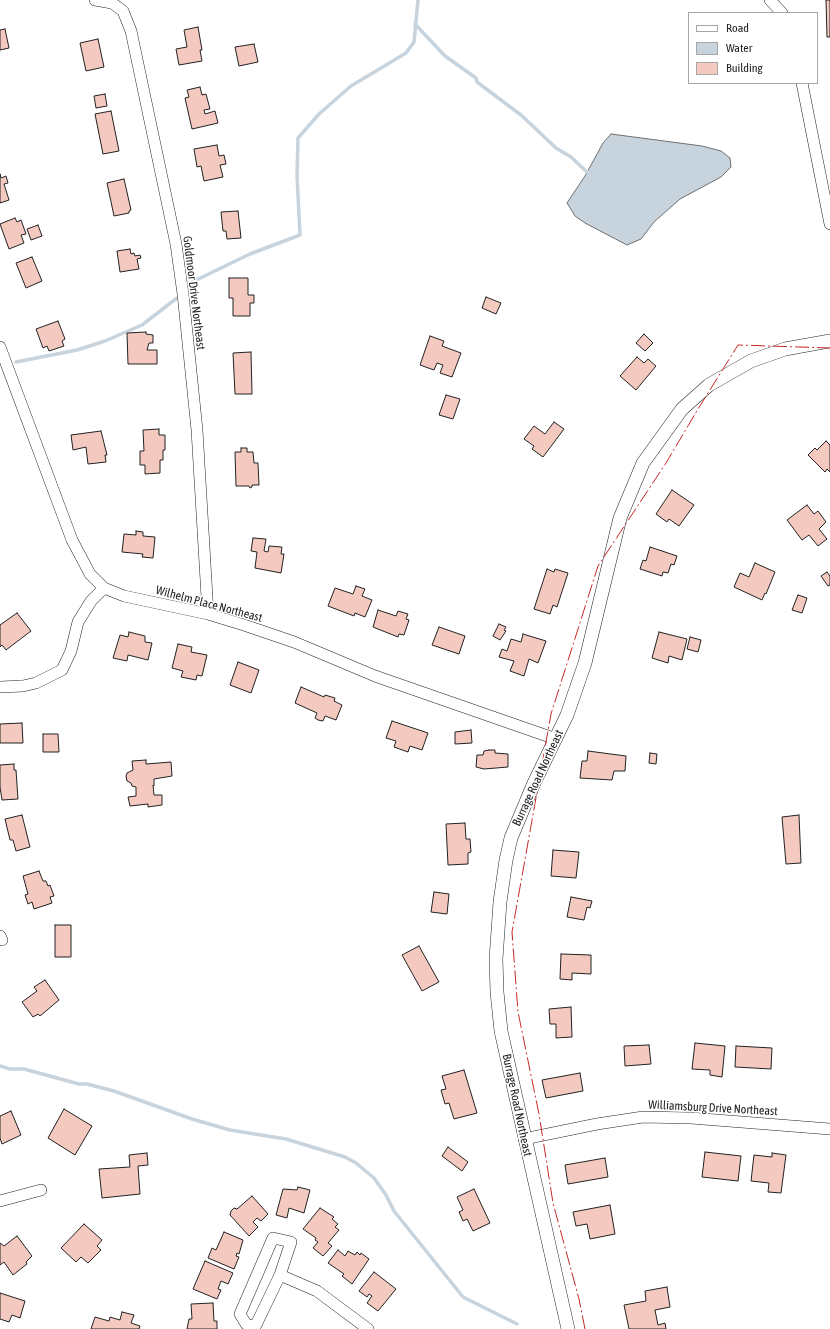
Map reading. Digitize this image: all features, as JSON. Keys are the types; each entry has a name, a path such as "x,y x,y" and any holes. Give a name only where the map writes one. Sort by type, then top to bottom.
{"street":[{"name":"Goldmoor Drive Northeast","path":"95,0 112,3 123,10 127,18 176,244 183,294 197,430 208,614"},
{"path":"770,0 781,12"},
{"path":"802,84 830,224"},
{"name":"Burrage Road Northeast","path":"568,1329 524,1139 501,1031 497,992 496,959 500,902 506,860 513,833 534,783 567,715 585,663 620,518 634,482 652,450 682,409 709,385 739,366 785,349 830,341"},
{"name":"Wilhelm Place Northeast","path":"0,347 72,540 90,574 104,588 124,596 208,614 244,624 375,676 556,739"},
{"path":"0,687 23,686 36,683 62,670 71,651 78,622 92,601 104,588"},
{"name":"Williamsburg Drive Northeast","path":"524,1139 597,1124 643,1117 691,1118 830,1129"},
{"path":"0,1201 41,1190"},
{"path":"273,1238 290,1242 280,1275 255,1327 246,1324 240,1314 273,1238"},
{"path":"280,1275 318,1291 368,1329"}],"water":[{"path":"611,134 702,146 721,151 730,158 731,167 721,177 680,199 654,222 641,239 627,245 585,223 575,216 567,203 585,176 603,143"}],"building":[{"path":"826,0 830,0 830,37 827,37"},
{"path":"198,27 202,50 200,50 202,61 179,65 176,49 187,47 184,30"},
{"path":"5,29 9,48 0,50 0,30"},
{"path":"98,39 104,67 86,71 80,43"},
{"path":"254,44 258,62 239,66 235,47"},
{"path":"200,87 202,95 206,94 210,109 204,110 205,114 215,111 218,123 192,129 185,98 189,97 187,90"},
{"path":"105,94 107,106 96,108 94,96"},
{"path":"111,111 119,151 103,154 95,114"},
{"path":"217,145 219,156 224,155 226,164 220,165 223,177 204,181 201,166 197,167 194,149"},
{"path":"0,174 1,178 6,176 8,183 4,184 9,200 0,203"},
{"path":"124,179 131,210 129,213 114,216 107,183"},
{"path":"238,211 241,238 227,239 226,231 223,231 221,212"},
{"path":"15,218 17,222 21,220 26,234 21,235 24,243 9,249 0,224"},
{"path":"38,225 42,236 31,240 27,229"},
{"path":"130,249 131,254 134,253 135,256 140,255 141,258 137,259 139,269 120,272 117,251"},
{"path":"32,257 42,281 26,288 16,263"},
{"path":"229,278 248,278 248,295 254,295 254,303 250,303 250,316 233,316 233,298 229,298"},
{"path":"486,297 501,303 496,314 482,308"},
{"path":"58,321 65,339 62,341 64,346 49,351 47,346 43,348 36,329"},
{"path":"146,332 146,334 153,335 153,343 149,343 147,350 157,350 157,364 128,364 127,333"},
{"path":"644,334 653,343 645,351 636,343"},
{"path":"430,336 444,341 442,346 461,353 452,377 440,373 443,365 437,363 434,370 420,365"},
{"path":"251,352 252,394 235,394 233,353"},
{"path":"637,357 644,363 648,359 656,366 636,390 620,376"},
{"path":"446,395 460,399 453,419 439,415"},
{"path":"554,422 564,429 543,457 532,449 534,446 524,439 534,426 545,434"},
{"path":"159,429 159,435 165,435 165,450 163,450 163,460 160,460 160,473 145,474 145,465 140,465 140,451 144,451 143,430"},
{"path":"101,431 107,455 105,455 106,462 88,464 86,447 73,450 71,435"},
{"path":"826,441 830,445 830,472 827,469 825,472 808,455 815,448 817,450"},
{"path":"241,448 247,448 247,452 253,452 254,463 258,463 259,485 252,485 250,488 249,486 236,486 235,452 241,452"},
{"path":"672,490 694,505 679,526 669,519 667,522 656,514"},
{"path":"807,505 814,514 818,511 826,522 819,529 827,539 818,546 809,535 802,540 787,520"},
{"path":"136,531 143,532 143,536 155,537 153,558 142,557 143,554 122,552 124,534 136,535"},
{"path":"253,538 266,539 264,551 268,552 269,546 282,547 281,554 284,554 281,573 255,568 257,552 251,551"},
{"path":"650,547 677,556 674,565 671,564 668,573 663,572 662,576 640,569 643,560 646,561"},
{"path":"755,563 775,572 762,600 734,587 740,573 749,577"},
{"path":"547,569 554,572 555,569 568,573 557,607 553,605 550,614 534,609"},
{"path":"827,572 830,576 830,585 828,586 821,576"},
{"path":"356,586 365,589 362,596 372,600 365,617 355,613 354,616 328,606 335,588 353,594"},
{"path":"798,595 807,598 802,613 792,610"},
{"path":"378,610 396,616 398,611 408,614 406,619 409,620 404,635 399,634 398,637 373,627"},
{"path":"17,613 31,631 6,650 2,645 0,647 0,625"},
{"path":"499,624 506,627 504,630 506,631 500,640 493,636"},
{"path":"439,627 465,636 459,654 432,645"},
{"path":"129,632 145,636 145,642 152,643 148,660 128,655 127,661 113,658 120,635 128,637"},
{"path":"659,632 687,639 682,660 669,656 668,663 652,658"},
{"path":"523,634 546,641 538,663 529,659 524,676 510,671 514,661 499,657 502,649 507,651 511,639 521,642"},
{"path":"690,637 701,640 698,652 687,649"},
{"path":"178,644 192,647 191,652 207,655 202,676 197,675 196,680 181,677 183,671 172,668"},
{"path":"238,662 259,670 251,693 230,685"},
{"path":"301,687 324,697 325,695 335,698 334,701 342,705 336,720 325,716 323,721 318,720 315,718 317,713 295,703"},
{"path":"392,721 428,733 422,750 410,746 408,752 394,747 396,741 386,738"},
{"path":"22,723 23,743 0,743 0,724"},
{"path":"471,730 472,743 455,744 455,732"},
{"path":"43,734 58,734 59,752 43,752"},
{"path":"495,750 495,753 508,754 508,767 484,769 476,767 477,755 483,755 484,751"},
{"path":"588,751 626,756 625,771 614,771 612,780 580,778 582,761 587,761"},
{"path":"650,753 657,754 656,764 649,763"},
{"path":"146,760 146,764 171,762 172,776 154,779 154,795 162,795 162,805 148,807 148,804 130,806 128,797 136,796 136,787 132,786 131,783 127,781 127,773 133,770 132,761"},
{"path":"14,764 14,770 16,770 18,799 2,800 0,787 0,765"},
{"path":"22,815 30,847 16,851 13,840 10,840 5,819"},
{"path":"799,815 801,863 786,864 782,817"},
{"path":"465,823 466,839 470,839 471,852 468,853 468,864 448,865 446,824"},
{"path":"553,850 579,852 576,878 551,876"},
{"path":"39,871 43,881 46,881 48,886 50,885 54,896 50,897 52,903 34,909 32,902 28,904 25,895 28,894 23,876"},
{"path":"434,892 449,894 447,914 431,912"},
{"path":"571,897 592,901 590,908 587,907 584,920 567,917"},
{"path":"55,925 71,925 71,957 55,957"},
{"path":"419,946 439,982 422,991 402,955"},
{"path":"561,954 591,955 591,974 572,973 572,980 560,979"},
{"path":"45,980 59,1000 40,1016 38,1014 33,1017 22,1002 37,991 34,987"},
{"path":"571,1007 572,1037 556,1038 556,1024 550,1024 549,1009"},
{"path":"695,1043 725,1046 722,1077 710,1075 710,1070 692,1069"},
{"path":"649,1045 651,1064 625,1066 624,1046"},
{"path":"736,1046 772,1048 771,1069 735,1067"},
{"path":"464,1070 477,1113 454,1119 449,1103 445,1104 441,1090 446,1089 442,1076"},
{"path":"580,1073 583,1091 546,1098 542,1080"},
{"path":"64,1109 92,1126 75,1155 48,1138"},
{"path":"11,1111 21,1135 2,1144 0,1138 0,1116"},
{"path":"448,1147 468,1162 462,1171 442,1156"},
{"path":"705,1152 741,1156 738,1181 702,1177"},
{"path":"147,1153 148,1165 138,1166 140,1194 102,1198 99,1169 130,1167 129,1155"},
{"path":"772,1153 786,1155 781,1193 768,1192 769,1183 751,1181 754,1155 772,1157"},
{"path":"605,1158 608,1177 568,1184 565,1165"},
{"path":"298,1187 310,1190 304,1213 289,1208 287,1218 276,1215 283,1189 297,1190"},
{"path":"474,1189 490,1223 473,1231 467,1219 463,1221 459,1212 463,1210 457,1197"},
{"path":"252,1196 268,1214 261,1221 257,1218 253,1222 258,1227 249,1236 230,1215 234,1208 237,1209"},
{"path":"610,1205 615,1234 590,1239 587,1224 576,1226 573,1212"},
{"path":"320,1208 334,1217 332,1219 338,1224 335,1227 339,1230 328,1243 332,1246 323,1256 313,1248 318,1242 315,1240 316,1238 303,1229"},
{"path":"84,1224 102,1240 97,1246 101,1250 88,1263 81,1257 76,1262 61,1248"},
{"path":"224,1232 243,1240 239,1254 237,1253 236,1256 239,1257 234,1269 208,1258 212,1248 216,1250"},
{"path":"17,1236 32,1256 26,1262 27,1264 13,1275 4,1262 0,1265 0,1243 4,1246"},
{"path":"338,1250 345,1256 348,1251 355,1255 357,1252 369,1259 352,1284 342,1276 344,1274 328,1263"},
{"path":"205,1261 233,1273 228,1284 221,1281 218,1289 221,1290 217,1299 193,1289"},
{"path":"374,1272 396,1289 378,1311 367,1303 372,1296 369,1294 367,1297 359,1291"},
{"path":"667,1287 670,1307 655,1310 658,1325 665,1323 666,1329 629,1329 624,1305 646,1301 645,1291"},
{"path":"0,1293 25,1301 20,1318 12,1315 9,1322 0,1319"},
{"path":"213,1303 214,1321 217,1321 217,1329 187,1329 189,1319 192,1319 191,1304"},
{"path":"122,1312 134,1315 131,1323 140,1326 139,1329 91,1329 95,1317 109,1321 110,1317 120,1320"}],"waterway":[{"path":"188,284 250,254 300,235 297,175 298,138 319,114 351,86 406,53 414,42 418,0"},
{"path":"415,24 445,56 476,78 477,82 521,115 556,148 571,157 587,172 591,173"},
{"path":"16,362 77,350 105,341 142,325 177,298"},
{"path":"0,1066 10,1069 24,1069 79,1084 87,1084 114,1091 192,1119 230,1130 286,1139 345,1157 356,1163 374,1178 386,1195 394,1211 463,1297 517,1324"}],"power":[{"path":"585,1329 579,1299 553,1203 539,1114 518,1012 512,932 551,714 598,566 666,463 738,345 830,348"}]}
